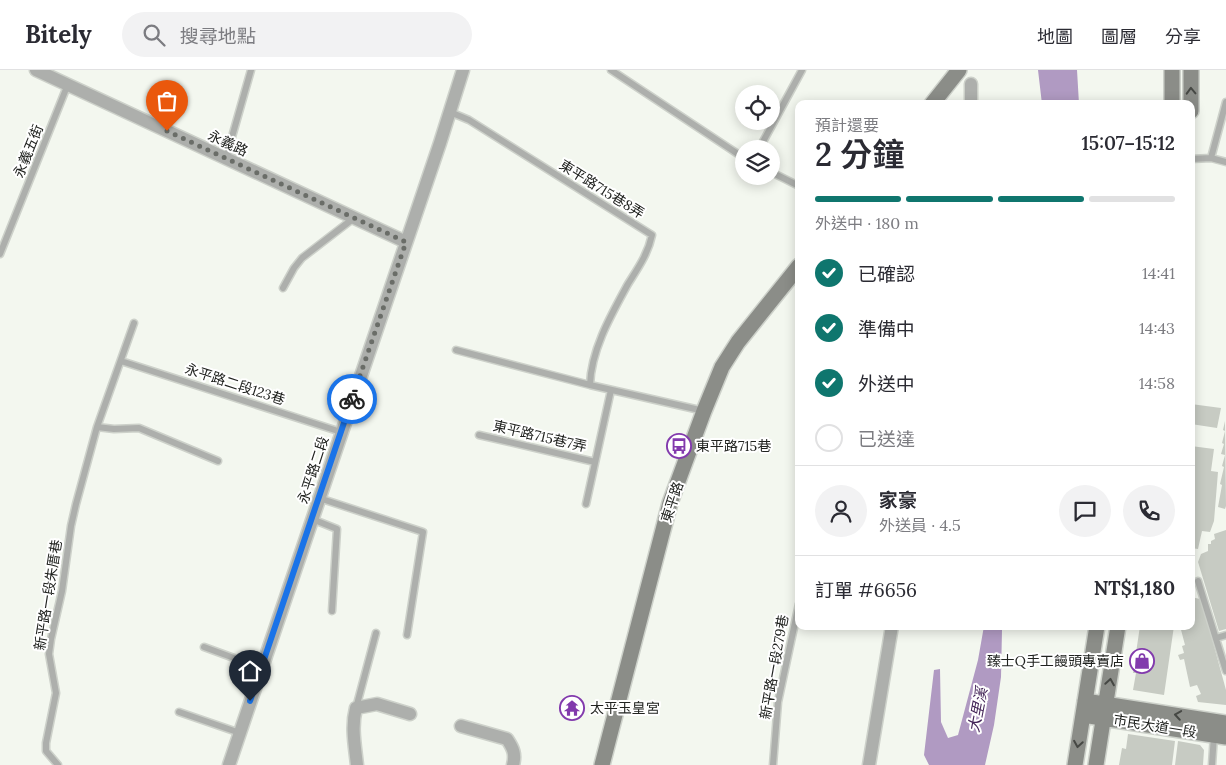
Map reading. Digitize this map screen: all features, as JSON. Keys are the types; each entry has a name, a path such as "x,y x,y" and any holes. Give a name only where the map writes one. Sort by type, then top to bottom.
{"street":[{"name":"永義路","path":"36,70 406,242"},
{"name":"永平路二段","path":"229,765 463,70"},
{"path":"935,100 959,70"},
{"path":"1172,70 1172,100"},
{"path":"1191,70 1191,100"},
{"path":"970,100 971,84"},
{"name":"東平路","path":"602,765 670,503 704,411 722,367 738,342 795,271"},
{"path":"869,765 891,630"},
{"path":"1075,765 1096,630"},
{"path":"1096,765 1117,630"},
{"path":"357,765 354,729 356,708 378,704 410,714"},
{"name":"市民大道一段","path":"1084,708 1220,729"},
{"path":"460,726 507,739 513,749 515,758 513,765"}],"lane":[{"path":"226,158 250,70"},
{"path":"611,70 735,152"},
{"path":"764,140 802,70"},
{"name":"永義五街","path":"0,254 68,84"},
{"path":"1211,158 1226,102"},
{"name":"東平路715巷8弄","path":"450,112 469,120 652,235 649,249 610,316 591,369 590,385"},
{"path":"1195,159 1211,158 1226,162"},
{"path":"780,176 795,184"},
{"path":"283,288 302,258 354,218"},
{"name":"新平路一段朱厝巷","path":"58,765 46,751 46,742 56,693 49,654 50,646 62,591 71,526 97,426 134,324"},
{"path":"456,350 590,385 704,411"},
{"name":"永平路二段123巷","path":"121,361 341,432"},
{"name":"東平路715巷7弄","path":"586,504 611,390"},
{"path":"97,426 114,429 139,428 218,461"},
{"name":"東平路715巷7弄","path":"479,435 595,462"},
{"path":"319,498 423,532 407,635"},
{"path":"312,520 337,529 332,611"},
{"path":"1198,581 1226,671"},
{"name":"新平路一段279巷","path":"773,765 778,702 795,623"},
{"path":"356,708 376,633"},
{"path":"1216,638 1226,635"},
{"path":"204,647 261,668"},
{"path":"179,712 240,733"},
{"path":"1212,765 1220,729"}],"water":[{"path":"1038,70 1077,70 1079,100 1042,100"},
{"name":"大里溪","path":"983,630 1002,630 1001,677 994,725 985,765 929,765 924,755 934,670 940,669 941,722 948,738 958,735 978,660"}],"building":[{"path":"1195,405 1221,408 1217,428 1195,425"},
{"path":"1225,421 1226,506 1225,509 1218,507 1224,467 1222,466 1225,455 1221,454 1224,444 1222,443"},
{"path":"1195,447 1214,449 1211,471 1218,472 1214,521 1210,532 1202,531 1198,549 1195,549"},
{"path":"1226,530 1226,629 1219,631 1198,562 1201,554 1208,551 1208,544 1211,544 1211,541 1215,539 1214,534"},
{"path":"1195,598 1200,599 1226,690 1226,705 1198,702 1196,696 1201,694 1197,685 1190,687 1184,659 1180,660 1178,655 1184,653 1182,646 1185,645 1181,630 1195,630"},
{"path":"1139,630 1173,630 1164,695 1133,690 1136,673 1133,673"},
{"path":"1128,734 1175,741 1172,765 1119,765 1122,748 1126,749"},
{"path":"1178,741 1200,745 1204,750 1203,765 1175,765"}],"way so far":[{"path":"167,131 406,242 352,399"}],"place":[{"name":"東平路715巷","path":"679,446"},
{"name":"臻士Q手工饅頭專賣店","path":"1142,661"},
{"name":"太平玉皇宮","path":"572,708"}],"route":[{"path":"250,701 352,399"}]}
